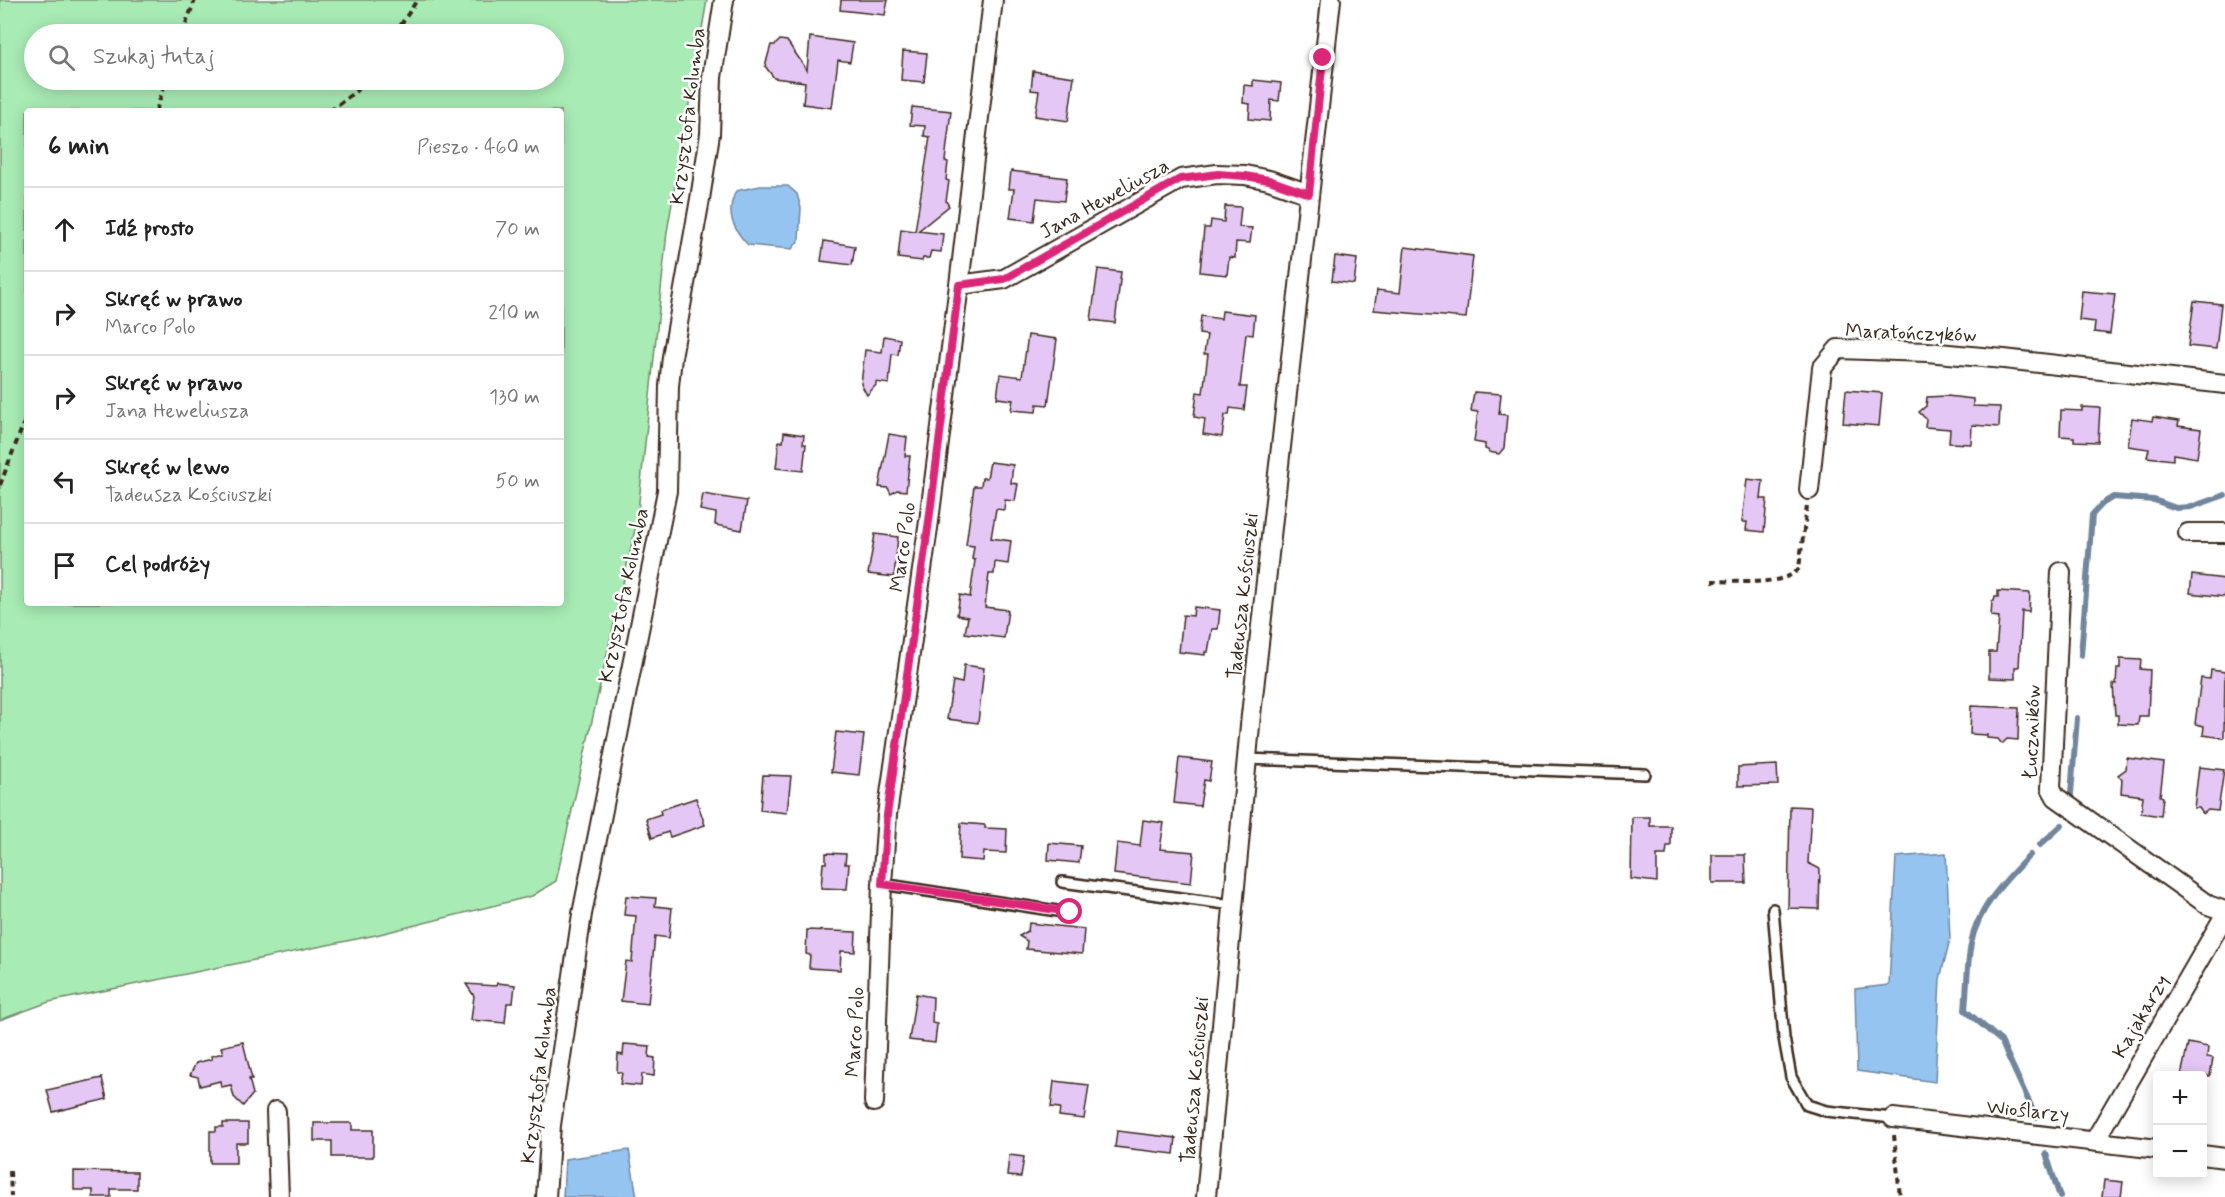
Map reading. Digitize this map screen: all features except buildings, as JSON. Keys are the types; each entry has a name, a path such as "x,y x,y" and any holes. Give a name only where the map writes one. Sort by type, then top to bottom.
{"street":[{"name":"Krzysztofa Kolumba","path":"546,1197 551,1125 582,914 667,491 669,386 672,357 710,134 712,77 724,0"},
{"name":"Marco Polo","path":"874,1102 882,884 890,794 930,509 993,0"},
{"name":"Tadeusza Kościuszki","path":"1206,1197 1247,759 1331,0"},
{"name":"Jana Heweliusza","path":"959,285 1004,279 1180,179 1218,174 1245,176 1269,180 1309,194"},
{"name":"Maratończyków","path":"1809,490 1822,368 1838,350 1928,352 2225,384"},
{"path":"2188,533 2225,533"},
{"name":"Łuczników","path":"2061,572 2051,788 2056,796 2208,905 2225,913"},
{"name":"Kajakarzy","path":"2095,1140 2225,913"},
{"path":"276,1111 279,1197"},
{"name":"Wioślarzy","path":"1893,1118 2153,1148"},
{"path":"2207,1156 2225,1158"}],"lane":[{"path":"1247,759 1645,774"},
{"path":"1062,882 1233,904"},
{"path":"882,884 1070,912"},
{"path":"1773,909 1784,1038 1791,1077 1807,1105 1826,1111 1893,1118"}],"path":[{"path":"186,24 195,0"},
{"path":"401,24 417,0"},
{"path":"157,108 163,90"},
{"path":"334,108 357,90"},
{"path":"0,485 24,423"},
{"path":"1712,581 1780,580 1796,574 1799,568 1809,490"},
{"path":"1893,1118 1900,1197"},
{"path":"10,1171 11,1197"}],"green space":[{"path":"0,0 707,0 667,232 637,521 556,881 532,896 376,935 49,1002 0,1020"}],"water":[{"path":"760,186 788,186 797,194 801,208 799,240 792,249 748,245 738,233 731,214 736,191"},
{"path":"1946,853 1950,939 1940,979 1935,1082 1857,1071 1855,989 1889,985 1896,857"},
{"path":"629,1150 637,1197 563,1197 565,1159"}],"waterway":[{"path":"2081,655 2092,515 2102,504 2113,497 2154,500 2176,508 2191,507 2225,495"},
{"path":"2071,794 2077,718"},
{"path":"2040,845 2062,825"},
{"path":"2030,855 2002,884 1979,919 1970,952 1965,1010 2001,1041 2036,1117"},
{"path":"2046,1154 2060,1197"}],"route":[{"path":"1070,912 882,884 887,815 929,521 959,285 1004,279 1180,179 1218,174 1245,176 1269,180 1309,194 1323,58"}]}
